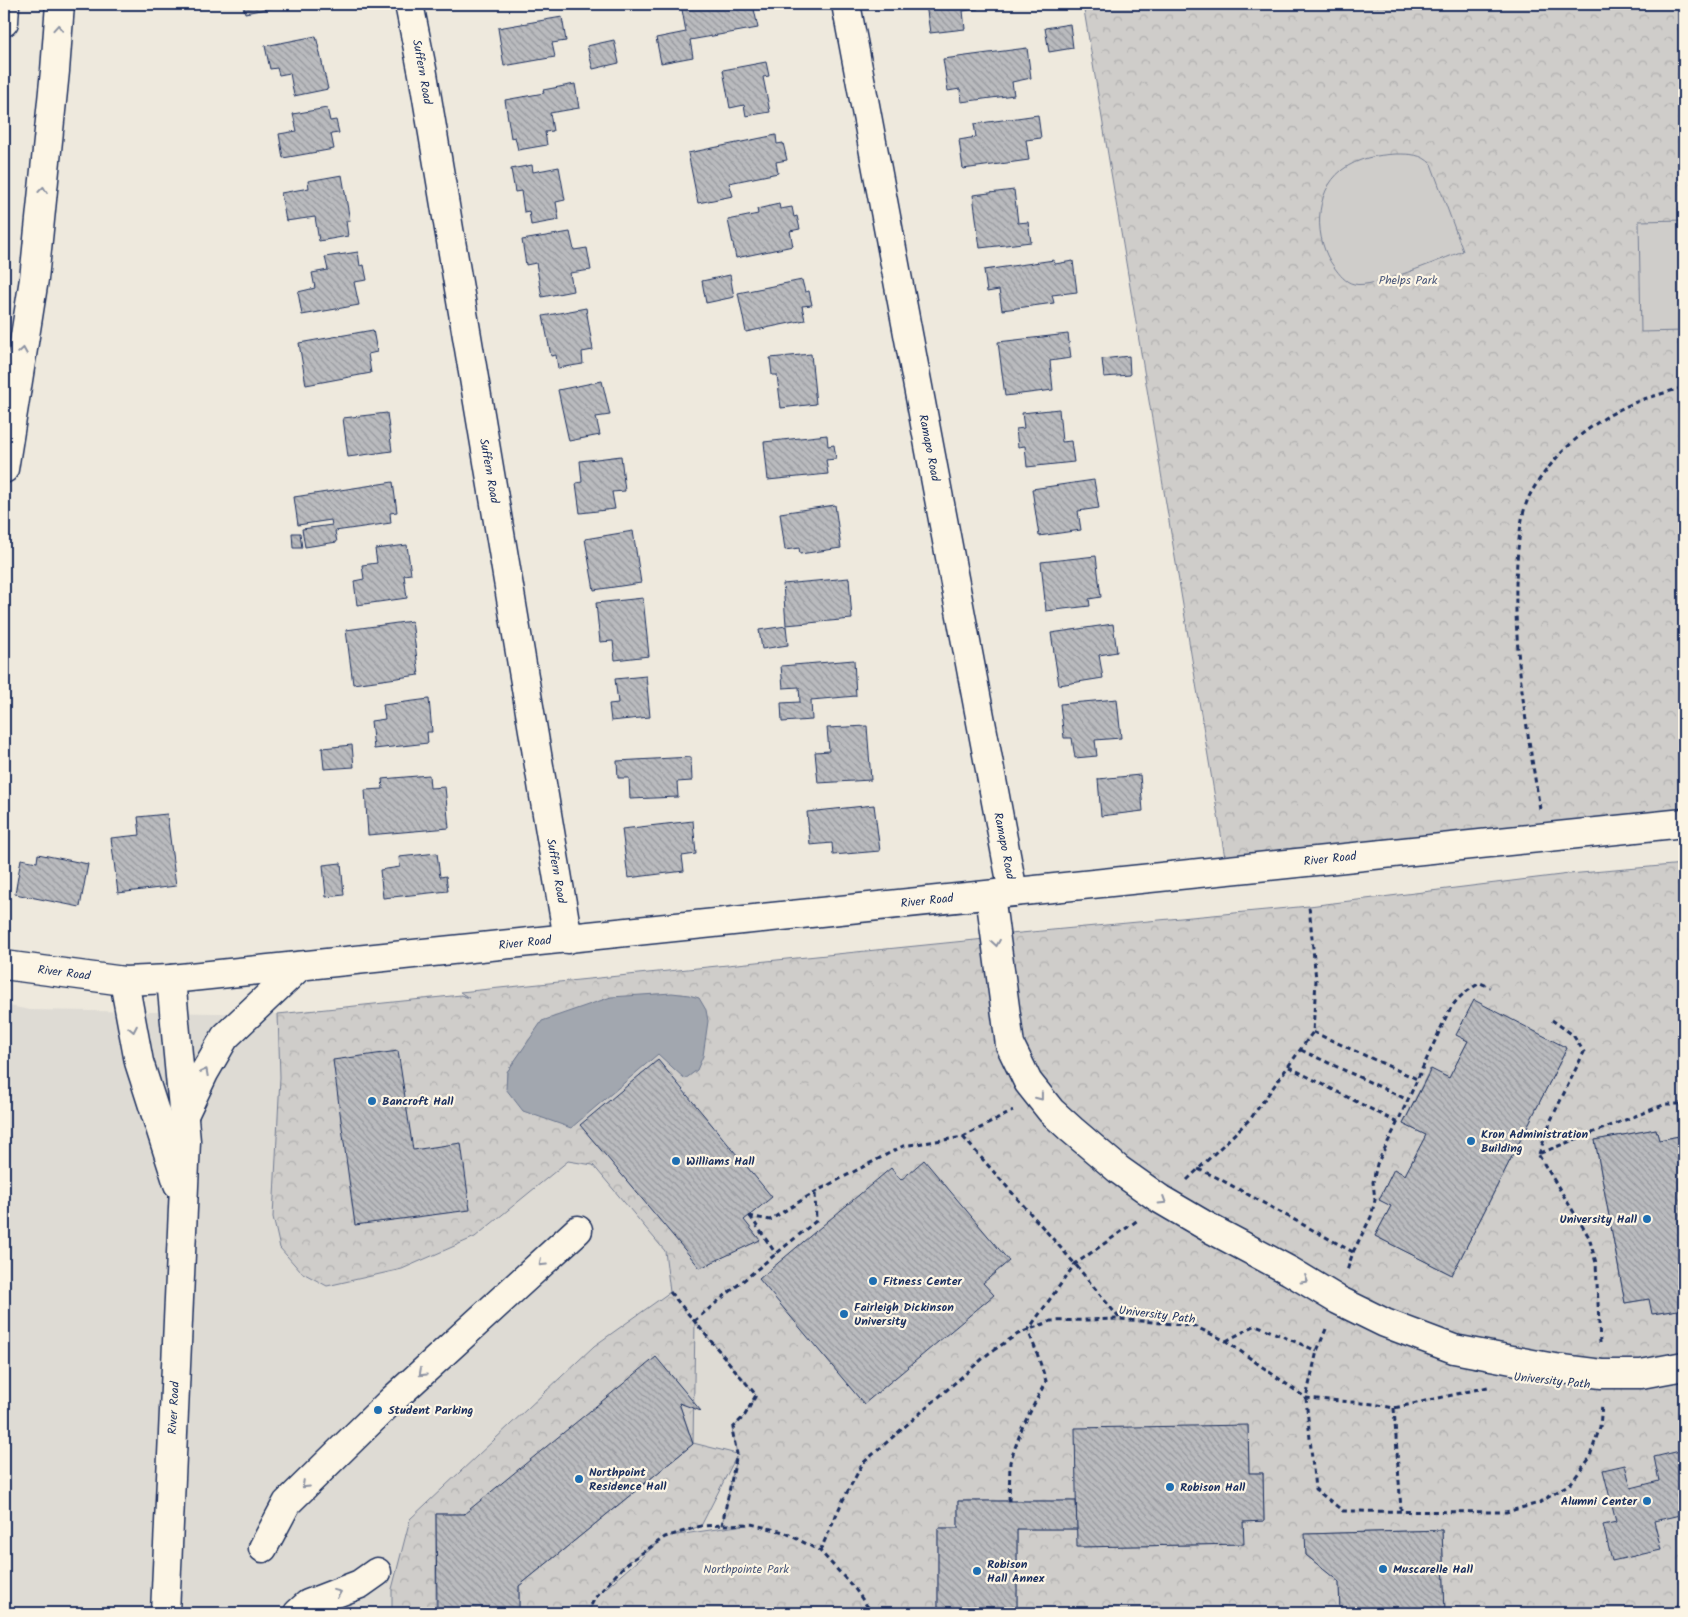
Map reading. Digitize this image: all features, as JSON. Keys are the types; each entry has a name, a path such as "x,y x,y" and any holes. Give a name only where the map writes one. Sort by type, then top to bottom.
{"main road":[{"path":"4,22 5,4"},
{"path":"4,469 34,279 60,4"},
{"name":"Suffern Road","path":"409,4 568,939"},
{"name":"Ramapo Road","path":"846,4 1001,894 1010,1045 1028,1082 1051,1111 1119,1170 1160,1199 1290,1271 1338,1300 1385,1322 1454,1349 1554,1368 1602,1374 1641,1374 1684,1366"},
{"name":"River Road","path":"4,965 124,981 170,980 1684,823"},
{"path":"184,1116 204,1073 225,1037 300,966"},
{"name":"River Road","path":"165,1613 186,1141 170,980"},
{"name":"River Road","path":"124,981 139,1062 184,1202"},
{"path":"263,1548 287,1503 389,1403 578,1230"},
{"path":"298,1613 308,1604 360,1584 377,1572"}],"path":[{"path":"1545,836 1526,724 1518,656 1515,610 1521,523 1531,492 1551,464 1575,438 1617,411 1643,400 1684,387"},
{"path":"1490,987 1480,982 1455,1000 1377,1164 1374,1182 1375,1200 1371,1217 1353,1252 1338,1300 1317,1351 1306,1398 1315,1489 1343,1511 1506,1512 1539,1503 1571,1482 1589,1459 1600,1427 1603,1395 1602,1374"},
{"path":"1538,1154 1551,1120 1584,1052 1573,1035 1552,1020"},
{"path":"1313,1032 1417,1079"},
{"path":"1301,1050 1408,1100"},
{"path":"1289,1067 1398,1122"},
{"path":"1538,1154 1666,1104 1684,1104"},
{"path":"776,1254 750,1216 770,1220 815,1192 903,1146 963,1137 1020,1108"},
{"path":"963,1137 1075,1264 1120,1319"},
{"path":"1538,1154 1589,1237 1596,1263 1600,1346"},
{"path":"1198,1169 1353,1252"},
{"path":"694,1322 816,1221 815,1192"},
{"path":"670,1292 756,1395 746,1415 732,1429 737,1454 722,1525"},
{"name":"University Path","path":"820,1551 843,1500 863,1463 988,1354 1018,1334 1051,1321 1120,1319 1194,1326 1226,1342 1306,1398 1374,1404 1394,1408 1490,1387"},
{"path":"1226,1342 1256,1325 1317,1351"},
{"path":"1394,1408 1402,1510"},
{"path":"587,1613 595,1598 625,1565 665,1537 701,1526 751,1524 784,1532 820,1551 855,1589 872,1613"},
{"path":"1668,1613 1684,1603"}],"shaded area":[{"name":"Fairleigh Dickinson University","path":"1684,864 1684,1613 4,1613 4,1005 30,1010 278,1014 995,938 1010,934 1309,906 1569,874"},
{"path":"672,993 699,998 706,1010 708,1021 703,1056 697,1070 685,1079 658,1054 571,1128 523,1111 506,1089 507,1072 542,1021 611,997"}],"green space":[{"name":"Phelps Park","path":"1083,4 1684,4 1684,823 1227,870"},
{"path":"1396,154 1420,156 1431,164 1463,251 1391,278 1363,284 1348,282 1327,256 1320,231 1321,204 1333,180 1348,166 1368,158"},
{"path":"1684,220 1684,331 1641,332 1639,221"},
{"name":"Fairleigh Dickinson University","path":"1684,864 1684,1135 1659,1140 1656,1129 1595,1140 1625,1303 1649,1299 1653,1314 1684,1309 1684,1613 1445,1613 1442,1530 1306,1534 1306,1555 1339,1582 1340,1613 1017,1613 1017,1529 1077,1529 1078,1547 1243,1544 1243,1522 1264,1521 1263,1473 1249,1473 1248,1426 1076,1501 958,1501 958,1528 938,1528 938,1613 589,1613 592,1604 587,1613 519,1613 519,1586 693,1444 679,1403 464,1514 436,1514 436,1613 392,1613 392,1589 410,1519 594,1346 670,1292 665,1251 593,1165 568,1161 475,1237 402,1269 327,1286 301,1272 280,1248 273,1217 280,1077 278,1014 461,995 469,998 460,992 995,938 1010,934 1309,906 1569,874","holes":["1457,1035 1567,1048 1452,1275 1375,1236 1391,1206 1379,1199 1394,1170 1405,1175 1426,1135 1403,1124 1430,1069 1449,1078 1468,1041","532,1037 507,1088 507,1072","695,1322 756,1395 745,1415 732,1429 737,1454 693,1443","736,1457 722,1525 744,1525 670,1536 701,1526","660,1541 599,1594 625,1565"]}],"building":[{"path":"243,4 291,4 245,13"},
{"path":"681,4 753,4 758,28 690,40 693,57 661,63 656,38 686,32"},
{"path":"926,4 978,4 978,9 963,11 965,29 930,33"},
{"path":"562,17 566,41 552,43 555,57 504,66 498,28"},
{"path":"1070,24 1073,48 1049,52 1045,28"},
{"path":"316,36 328,89 294,96 290,73 279,75 277,68 270,69 265,46"},
{"path":"614,40 619,63 593,69 587,46"},
{"path":"1027,48 1031,78 1012,82 1014,95 961,102 960,89 948,91 943,59"},
{"path":"766,62 769,76 763,77 770,112 746,116 744,105 730,108 723,70"},
{"path":"575,84 579,108 550,113 553,131 545,132 547,145 518,150 515,137 511,138 505,100 544,93 543,90"},
{"path":"327,108 330,121 336,120 339,133 331,134 334,149 283,158 279,134 297,131 293,114"},
{"path":"1038,115 1041,138 1026,140 1029,160 963,169 959,140 976,137 974,124"},
{"path":"776,135 777,144 783,143 787,160 776,162 778,173 729,183 733,196 698,203 688,153"},
{"path":"532,165 533,172 559,167 565,200 556,202 559,220 531,225 529,211 524,212 521,191 515,192 511,169"},
{"path":"342,175 350,221 346,221 348,236 319,241 315,217 286,221 281,193 309,188 308,181"},
{"path":"1014,190 1018,223 1028,222 1031,242 980,248 973,195"},
{"path":"779,204 780,209 792,207 794,217 797,216 800,229 790,231 793,246 736,258 728,220 758,214 757,209"},
{"path":"570,232 574,250 587,248 591,270 570,273 573,291 542,297 536,263 526,265 522,240"},
{"path":"358,252 360,266 364,265 367,280 354,282 359,305 302,315 298,292 315,288 312,273 328,270 325,257"},
{"path":"1054,260 1055,264 1073,261 1077,292 1052,295 1054,303 1002,310 999,290 987,292 984,270"},
{"path":"730,275 734,297 706,303 702,281"},
{"path":"802,280 805,292 809,291 812,305 802,306 805,320 746,332 738,293"},
{"path":"586,308 593,350 582,352 583,364 558,368 556,355 551,356 543,316"},
{"path":"373,330 377,352 368,354 371,373 306,385 299,343"},
{"path":"1068,334 1071,358 1050,361 1053,390 1005,396 998,342"},
{"path":"811,354 816,404 781,408 777,375 772,375 770,358"},
{"path":"1129,356 1130,375 1104,377 1102,359"},
{"path":"602,381 610,415 596,417 600,435 569,441 558,390"},
{"path":"1059,409 1062,442 1071,441 1074,462 1027,467 1025,446 1018,447 1016,429 1024,428 1022,413"},
{"path":"387,413 392,451 348,457 343,418"},
{"path":"827,435 828,446 834,445 836,459 826,460 828,474 768,480 764,442"},
{"path":"621,456 625,491 612,492 615,509 580,513 576,483 582,482 580,461"},
{"path":"1094,480 1099,508 1078,511 1081,530 1039,536 1032,489"},
{"path":"393,482 397,512 390,513 391,523 335,531 337,542 305,547 302,529 332,525 331,520 298,525 294,497"},
{"path":"835,505 841,548 800,554 799,548 785,550 780,513"},
{"path":"633,531 641,583 594,590 585,539"},
{"path":"292,533 300,533 302,548 293,548"},
{"path":"407,545 411,574 404,575 407,598 357,605 354,581 364,579 362,565 377,563 375,549"},
{"path":"1096,556 1101,597 1089,599 1090,606 1046,611 1041,562"},
{"path":"849,578 852,619 786,625 783,584"},
{"path":"643,598 649,656 615,660 613,641 600,642 596,603"},
{"path":"412,621 419,675 353,684 346,630"},
{"path":"1113,624 1117,652 1099,655 1103,678 1059,685 1051,633"},
{"path":"786,626 788,645 762,649 759,630"},
{"path":"854,660 856,696 811,700 812,720 782,722 781,703 800,702 799,687 783,688 781,666"},
{"path":"646,676 650,717 611,721 609,704 618,703 615,679"},
{"path":"429,699 432,732 427,732 428,743 374,749 371,721 385,719 383,705"},
{"path":"1117,699 1121,738 1095,740 1097,756 1075,758 1072,738 1064,738 1060,704"},
{"path":"867,726 871,780 818,783 815,752 829,751 827,728"},
{"path":"352,745 354,767 324,769 322,748"},
{"path":"691,757 692,781 677,782 678,797 630,799 629,778 618,778 617,761"},
{"path":"429,775 430,788 445,787 449,828 368,835 365,790 383,789 382,779"},
{"path":"1140,775 1143,811 1101,816 1098,779"},
{"path":"874,805 880,851 833,855 832,843 810,845 807,812"},
{"path":"167,814 176,886 118,893 111,838 140,835 138,817"},
{"path":"693,821 696,854 682,856 684,871 628,878 622,829"},
{"path":"437,853 440,877 446,876 448,891 383,898 380,870 400,867 399,857"},
{"path":"38,854 88,864 80,907 15,894 21,859 37,862"},
{"path":"341,863 344,895 326,897 323,865"},
{"name":"Kron Administration Building","path":"1474,1000 1567,1048 1452,1275 1375,1236 1391,1206 1379,1200 1394,1169 1405,1175 1426,1135 1403,1124 1431,1069 1449,1078 1468,1041 1456,1035"},
{"name":"Bancroft Hall","path":"398,1051 413,1150 461,1143 470,1210 355,1225 333,1060"},
{"name":"Williams Hall","path":"658,1060 772,1197 744,1220 760,1240 700,1268 580,1125"},
{"name":"University Hall","path":"1656,1129 1659,1140 1684,1135 1684,1309 1652,1314 1649,1299 1625,1303 1595,1140"},
{"name":"Fitness Center","path":"924,1160 1009,1261 983,1283 994,1295 864,1404 759,1279 891,1168 901,1180"},
{"name":"Northpoint Residence Hall","path":"656,1357 701,1411 679,1403 693,1444 519,1586 519,1613 437,1613 436,1514 464,1514"},
{"name":"Robison Hall","path":"1248,1425 1249,1473 1263,1473 1264,1521 1243,1522 1244,1544 1077,1547 1075,1428"},
{"name":"Alumni Center","path":"1684,1450 1684,1514 1654,1521 1661,1550 1612,1561 1603,1525 1616,1522 1603,1470 1625,1465 1631,1488 1659,1481 1654,1457"},
{"name":"Robison Hall Annex","path":"958,1501 1076,1501 1077,1529 1017,1529 1017,1613 938,1613 938,1528 958,1528"},
{"name":"Muscarelle Hall","path":"1442,1530 1445,1613 1340,1613 1339,1582 1306,1555 1305,1534"}],"place":[{"name":"Bancroft Hall","path":"372,1101"},
{"name":"Kron Administration Building","path":"1471,1141"},
{"name":"Williams Hall","path":"676,1161"},
{"name":"University Hall","path":"1647,1219"},
{"name":"Fitness Center","path":"873,1281"},
{"name":"Fairleigh Dickinson University","path":"844,1314"},
{"name":"Student Parking","path":"378,1410"},
{"name":"Northpoint Residence Hall","path":"579,1479"},
{"name":"Robison Hall","path":"1170,1487"},
{"name":"Alumni Center","path":"1647,1501"},
{"name":"Muscarelle Hall","path":"1383,1569"},
{"name":"Robison Hall Annex","path":"977,1571"}],"park label":[{"name":"Northpointe Park","path":"746,1569"}]}
